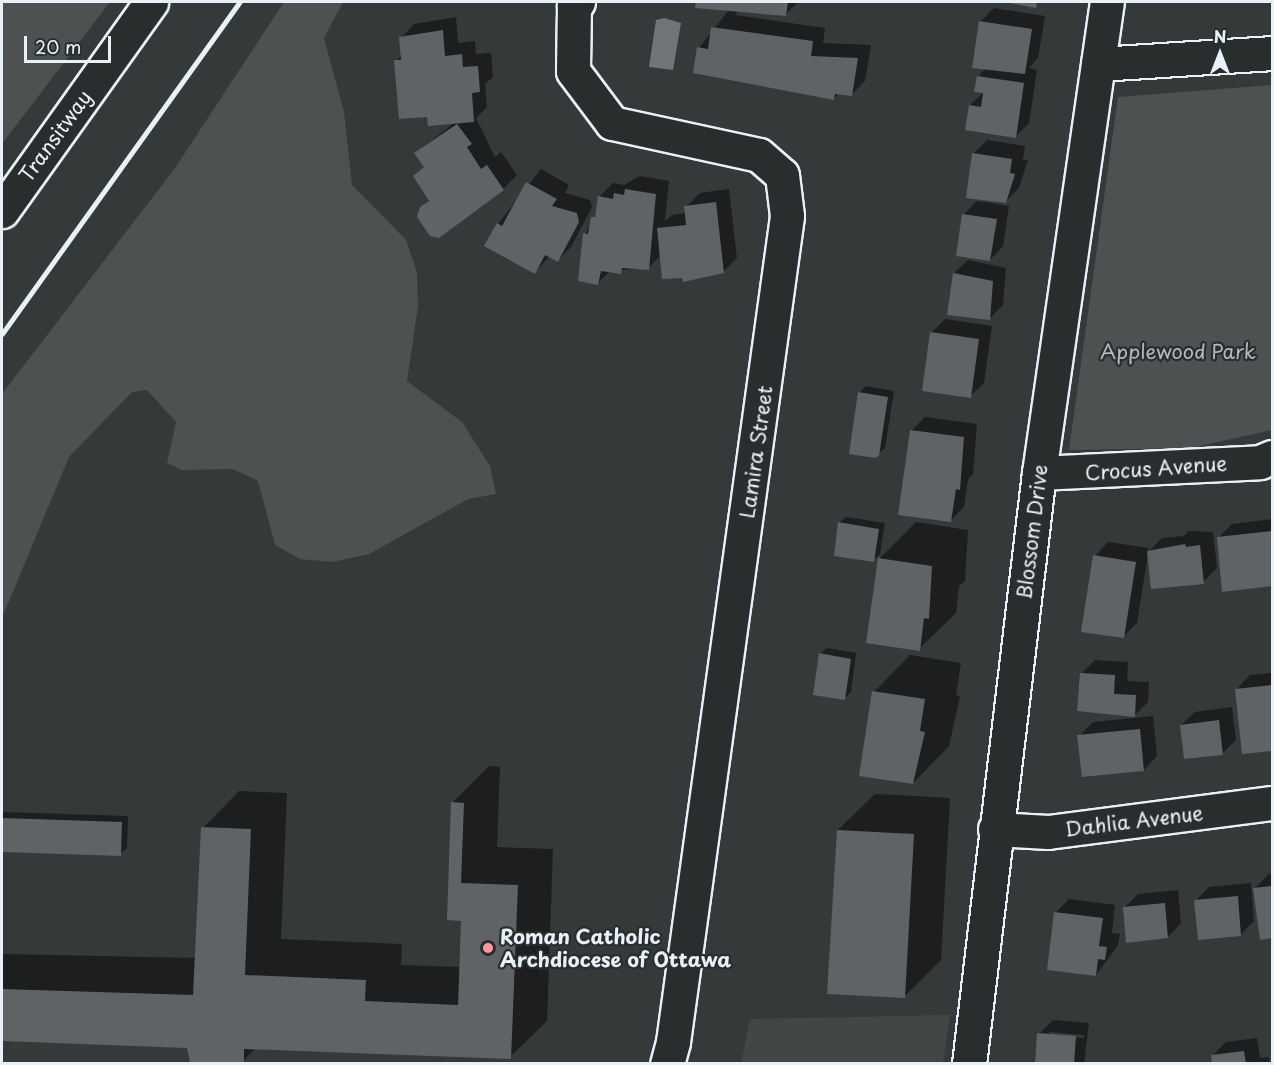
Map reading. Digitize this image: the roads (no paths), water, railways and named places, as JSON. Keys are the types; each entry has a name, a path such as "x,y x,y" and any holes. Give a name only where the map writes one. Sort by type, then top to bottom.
{"street":[{"name":"Transitway","path":"2,211 151,2"},
{"name":"Lamira Street","path":"578,2 574,6 573,71 612,123 759,155 782,175 788,216 671,1056"},
{"name":"Blossom Drive","path":"969,1064 995,829 1039,473 1107,2"},
{"path":"1098,64 1272,53"},
{"name":"Crocus Avenue","path":"1039,473 1260,462 1272,457"},
{"name":"Dahlia Avenue","path":"995,829 1047,832 1272,803"}],"railway":[{"path":"2,334 240,2"}],"place":[{"name":"Roman Catholic Archdiocese of Ottawa","path":"488,948"}],"park label":[{"name":"Applewood Park","path":"1178,351"}]}
